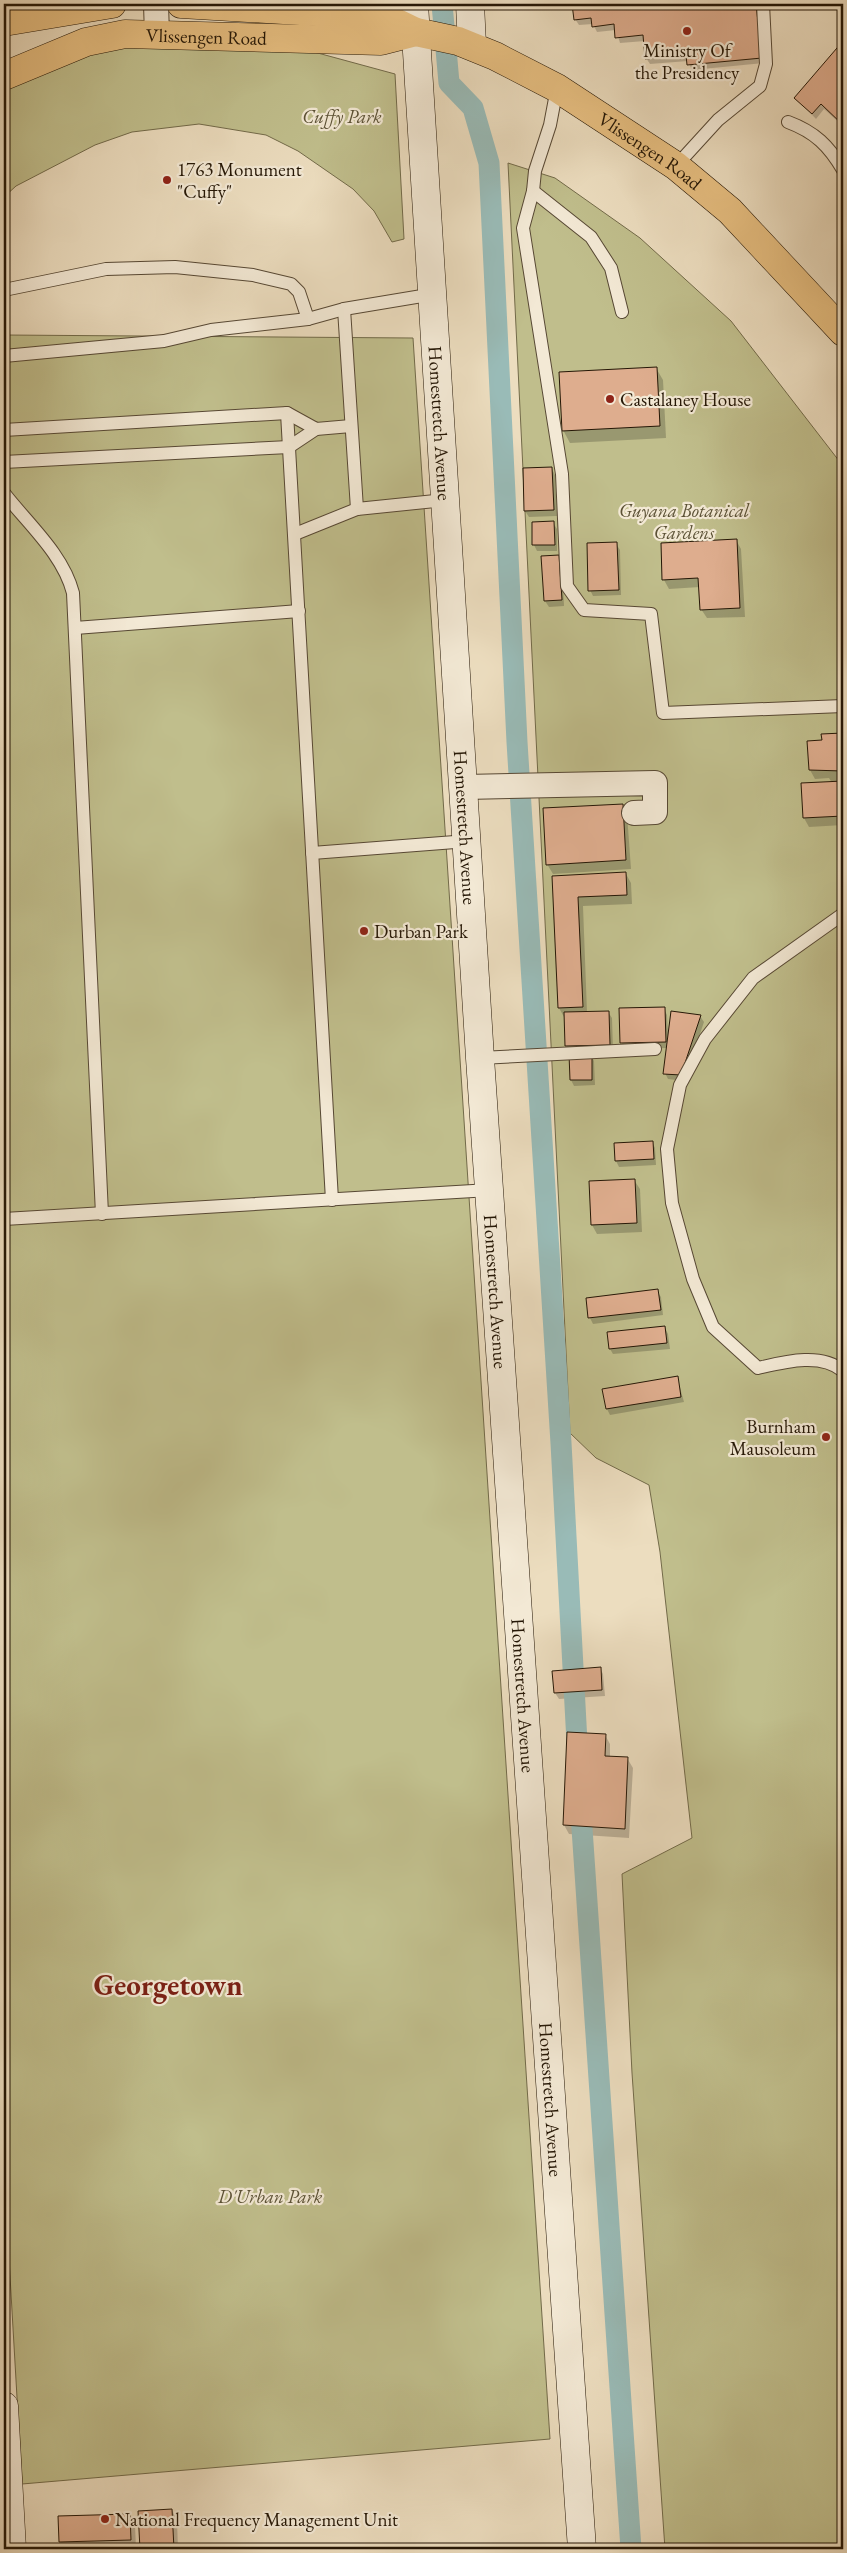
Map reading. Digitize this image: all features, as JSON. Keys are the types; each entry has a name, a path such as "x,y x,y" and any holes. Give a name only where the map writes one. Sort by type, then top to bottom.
{"main road":[{"path":"4,22 112,4"},
{"name":"Vlissengen Road","path":"181,4 383,16 445,38 557,88 676,166 730,211 843,332"},
{"path":"414,4 445,38 470,4"},
{"name":"Vlissengen Road","path":"4,76 86,42 125,34 381,41 445,38"},
{"name":"Homestretch Avenue","path":"445,38 434,294 445,500 465,787 480,1058 582,2549"},
{"path":"4,2406 12,2549"}],"street":[{"path":"156,4 157,35"},
{"path":"465,787 655,783 655,812 634,813"}],"lane":[{"path":"676,166 718,120 760,86 766,64 763,4"},
{"path":"557,88 550,125 535,170 533,191 523,228 562,474 566,532 566,586 584,610 651,614 663,713 843,706"},
{"path":"788,122 806,128 821,139 833,152 843,170"},
{"path":"533,191 591,237 611,268 622,312"},
{"path":"4,290 106,269 175,267 253,275 291,284 299,292 308,319"},
{"path":"4,356 164,342 211,330 308,319 344,309 434,294"},
{"path":"344,309 357,509"},
{"path":"4,430 287,413 316,429"},
{"path":"287,413 332,1200"},
{"path":"4,462 289,447 316,429 351,426"},
{"path":"4,493 69,576 74,593 102,1214"},
{"path":"294,534 357,509 445,500"},
{"path":"75,628 299,611"},
{"path":"312,854 468,841"},
{"path":"843,914 754,978 705,1039 680,1085 667,1149 672,1203 693,1279 713,1327 758,1368 798,1359 836,1365 843,1371"},
{"path":"480,1058 548,1053 655,1049"},
{"path":"4,1219 490,1190"}],"green space":[{"name":"Cuffy Park","path":"138,38 292,46 395,74 404,239 392,242 374,211 353,189 298,151 266,135 199,124 132,132 95,145 16,186 4,197 4,87 23,77"},
{"name":"Guyana Botanical Gardens","path":"508,163 555,178 640,238 731,321 843,466 843,2549 665,2549 632,2073 622,1874 692,1838 660,1552 649,1485 596,1458 570,1433"},
{"name":"D'Urban Park","path":"4,335 413,338 550,2439 22,2484 4,2172"}],"building":[{"name":"Ministry Of the Presidency","path":"572,4 756,4 762,58 687,65 686,55 645,59 643,35 615,38 614,24 592,27 591,18 574,20"},
{"path":"843,41 843,80 841,83 843,85 843,125 821,104 812,114 794,98"},
{"name":"Castalaney House","path":"657,367 660,426 562,431 559,372"},
{"path":"552,467 554,510 524,511 523,468"},
{"path":"554,521 555,545 532,545 532,522"},
{"path":"737,539 740,608 700,610 698,578 662,580 661,543"},
{"path":"617,542 619,590 588,591 587,543"},
{"path":"559,555 562,600 544,601 541,556"},
{"path":"843,733 843,771 809,770 807,741 822,740 821,734"},
{"path":"843,781 843,816 803,818 801,783"},
{"path":"623,804 626,860 546,865 543,808"},
{"path":"626,872 627,895 578,897 583,1007 558,1008 552,876"},
{"path":"665,1007 666,1042 620,1043 619,1008"},
{"path":"609,1011 610,1045 565,1046 564,1012"},
{"path":"671,1011 701,1015 681,1075 663,1074"},
{"path":"569,1054 592,1054 592,1080 570,1080"},
{"path":"653,1141 654,1159 615,1161 614,1143"},
{"path":"635,1179 637,1223 591,1225 589,1181"},
{"path":"658,1289 661,1310 588,1318 586,1298"},
{"path":"665,1326 667,1343 609,1349 607,1332"},
{"path":"678,1376 681,1397 606,1409 602,1389"},
{"path":"601,1667 602,1690 554,1693 552,1671"},
{"path":"567,1732 606,1734 605,1756 628,1757 625,1829 563,1825"},
{"path":"172,2509 174,2549 140,2549 138,2511"},
{"path":"130,2514 131,2540 59,2542 58,2516"}],"waterway":[{"path":"442,4 449,83 473,108 489,163 517,742 561,1443 578,1761"},
{"path":"580,1799 631,2549"}],"place":[{"name":"Ministry Of the Presidency","path":"687,31"},
{"name":"1763 Monument \"Cuffy\"","path":"167,180"},
{"name":"Castalaney House","path":"610,399"},
{"name":"Durban Park","path":"364,931"},
{"name":"Burnham Mausoleum","path":"826,1437"},
{"name":"National Frequency Management Unit","path":"105,2519"}],"district":[{"name":"Georgetown","path":"168,1985"}]}
